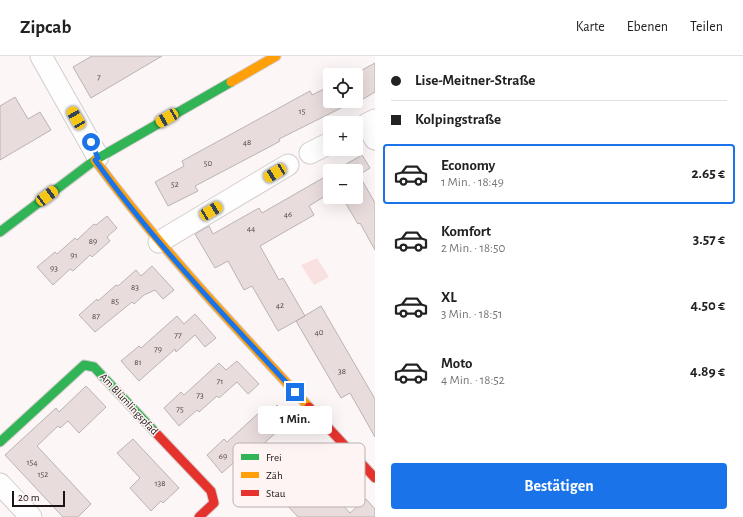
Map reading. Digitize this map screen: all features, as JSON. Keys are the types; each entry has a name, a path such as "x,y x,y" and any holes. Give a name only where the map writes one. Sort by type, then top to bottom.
{"street":[{"path":"41,56 97,159 120,194 159,242 343,443"},
{"path":"0,232 97,159 276,56"},
{"path":"310,153 323,146"},
{"path":"159,242 288,165"},
{"name":"Am Blümlingspfad","path":"0,442 84,364 94,367 211,491 214,503 199,517"},
{"path":"365,467 375,478"},
{"path":"0,484 31,517"}],"shaded area":[{"path":"317,258 329,277 314,285 301,265"}],"building":[{"path":"92,56 162,56 91,98 73,67"},
{"path":"375,63 375,92 363,99 363,70"},
{"path":"323,90 323,108 341,108 279,139 280,141 273,145 195,186 198,191 168,206 155,182 184,166 182,161 310,91 312,95"},
{"path":"15,97 28,119 40,112 51,130 0,160 0,106"},
{"path":"363,156 370,168 363,172 363,164 346,164"},
{"path":"323,178 323,197 309,206 314,215 260,246 279,280 283,278 305,316 278,331 252,286 244,290 228,261 215,268 195,234 209,226 213,234 259,208 262,213"},
{"path":"363,182 375,203 375,250 360,223 358,224 346,204 363,204"},
{"path":"107,216 117,228 107,237 110,241 92,257 90,255 73,271 70,269 53,285 37,267 55,252 57,254 75,238 77,240 94,224 96,225"},
{"path":"152,266 174,290 163,299 155,290 144,295 134,304 132,302 95,332 79,315 97,299 98,301 116,285 118,286 136,270 141,276"},
{"path":"321,306 375,399 375,437 350,393 341,398 296,321"},
{"path":"195,314 216,338 205,347 195,335 176,352 175,349 139,381 121,361 139,346 141,348 177,316 184,324"},
{"path":"237,361 259,384 248,394 237,382 219,398 217,396 199,412 197,410 179,426 164,408 181,392 184,395 219,363 226,370"},
{"path":"86,386 106,407 79,433 68,421 60,428 58,426 37,446 91,504 78,517 63,517 5,455 56,408 59,412"},
{"path":"277,405 293,422 283,432 280,429 264,443 233,443 233,463 222,473 207,455 224,439 227,442 262,410 267,415"},
{"path":"133,439 179,488 163,503 161,501 151,511 130,488 140,478 117,453"},
{"path":"366,499 375,509 375,517 298,517 289,507 345,507 350,513 357,507 365,507"}],"traffic: fast":[{"path":"0,232 95,160 231,82"},
{"path":"0,442 84,365 94,367 155,432"}],"traffic: slow":[{"path":"231,82 276,56"},
{"path":"95,160 172,256 309,407"}],"traffic: jam":[{"path":"309,407 342,443"},
{"path":"155,432 211,491 214,503 199,517"},
{"path":"365,467 375,478"}],"route":[{"path":"91,142 98,158 95,160 120,194 159,242 295,392"}]}
